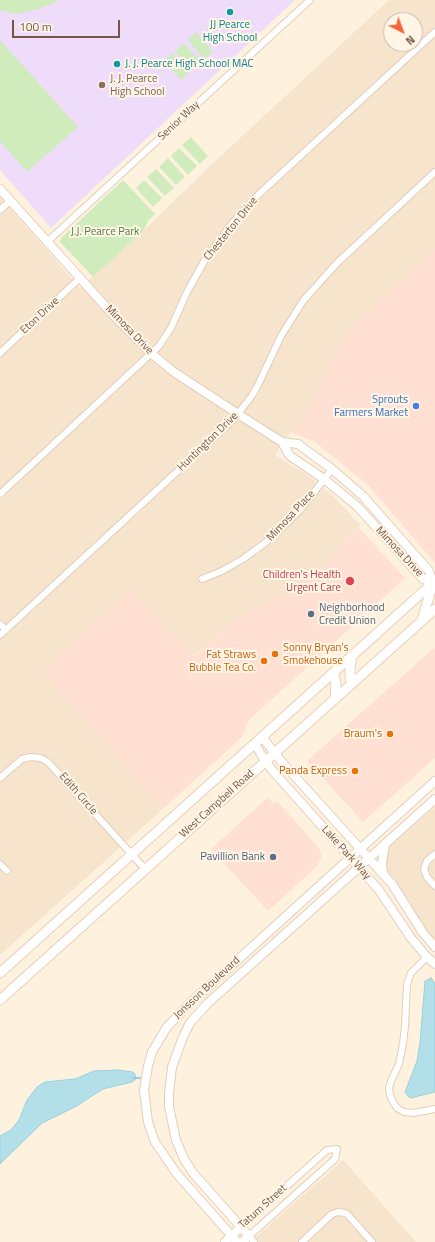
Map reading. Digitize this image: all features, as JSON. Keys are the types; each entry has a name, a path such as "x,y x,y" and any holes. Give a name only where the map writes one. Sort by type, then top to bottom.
{"main road":[{"path":"422,620 432,595 434,583"},
{"name":"West Campbell Road","path":"0,973 434,583"},
{"path":"419,595 432,595"},
{"name":"West Campbell Road","path":"0,1000 435,609"},
{"path":"422,620 435,617"},
{"path":"352,656 350,670 350,678 352,683"},
{"path":"334,673 336,685 335,698"}],"street":[{"name":"Senior Way","path":"47,242 310,0"},
{"name":"Chesterton Drive","path":"0,494 159,346 171,328 187,292 206,258 235,220 258,195 435,32"},
{"name":"Huntington Drive","path":"0,636 238,414 257,387 281,336 303,301 336,264 435,172"},
{"name":"Mimosa Drive","path":"0,189 127,330 152,354 174,372 238,414 282,442 298,444 332,469 353,487 376,511 429,571 434,583"},
{"path":"0,210 10,201"},
{"name":"Eton Drive","path":"0,353 80,278"},
{"name":"Mimosa Drive","path":"282,442 290,456 324,479 358,507 422,578 434,583"},
{"name":"Mimosa Place","path":"202,579 222,571 243,559 283,528 301,509 332,469"},
{"path":"373,523 376,511"},
{"path":"0,624 6,630"},
{"name":"Lake Park Way","path":"259,741 274,753 392,884 422,933 435,948"},
{"name":"Lake Park Way","path":"259,741 265,762 387,899 411,938 435,964"},
{"name":"Edith Circle","path":"0,778 22,759 31,757 41,758 48,762 145,870"},
{"name":"Jonsson Boulevard","path":"234,1239 169,1164 155,1142 147,1116 144,1090 152,1052 167,1027 188,1004 435,782"},
{"name":"Jonsson Boulevard","path":"251,1239 199,1181 187,1165 176,1140 169,1108 169,1094 172,1067 183,1037 197,1014 435,799"},
{"path":"383,874 382,863 385,844"},
{"path":"435,854 427,860 424,870 427,877 435,886"},
{"path":"0,864 7,872"},
{"path":"435,948 411,973 407,984 405,1026 402,1049 399,1064 389,1088 393,1102 397,1108 404,1112 414,1113 435,1108"},
{"path":"188,1004 197,1014"},
{"name":"Tatum Street","path":"225,1242 234,1239 241,1227 327,1150 337,1149 335,1159 251,1239 242,1242"},
{"path":"301,1173 310,1182"},
{"path":"302,1242 332,1214 338,1212 345,1213 372,1242"}],"shaded area":[{"name":"J. J. Pearce High School","path":"0,0 295,0 51,228 0,170"},
{"path":"389,0 435,0 435,249 354,325 331,362 306,415 290,432 275,455 307,475 334,497 360,525 344,541 333,557 293,592 232,622 192,657 47,678 164,808 0,955 0,197 80,288 144,230 210,166"},
{"path":"435,249 435,563 369,486 314,441 290,432 306,415 331,362 354,325"},
{"path":"358,527 405,578 248,721 242,737 164,808 47,678 49,664 131,590 193,657 232,622 248,611 293,592 333,557 344,541"},
{"path":"435,647 435,758 363,822 307,761"},
{"path":"268,797 273,803 277,801 319,848 321,859 315,868 268,911 211,849"},
{"path":"435,807 435,942 415,915 383,864 384,849"},
{"path":"343,1160 416,1242 250,1242"}],"green space":[{"path":"0,0 60,0 39,9 16,14 0,10"},
{"path":"196,32 213,52 204,59 188,40"},
{"path":"0,40 78,127 27,172 0,141"},
{"path":"184,43 201,62 192,70 175,51"},
{"path":"173,53 189,72 181,80 164,61"},
{"path":"191,137 208,156 200,164 182,145"},
{"path":"179,148 197,166 188,175 171,156"},
{"path":"168,158 185,177 176,185 159,167"},
{"path":"156,169 174,188 165,196 147,177"},
{"name":"J.J. Pearce Park","path":"123,180 155,214 148,221 144,230 93,277 60,242 61,238"},
{"path":"144,180 162,198 153,207 136,188"}],"water":[{"path":"431,978 435,983 435,1092 410,1098 405,1092 417,1061 425,981"},
{"path":"118,1070 133,1072 136,1076 135,1080 103,1089 75,1107 42,1123 0,1164 0,1136 11,1130 19,1120 27,1100 37,1087 45,1082 75,1079 94,1071"}],"waterway":[{"path":"133,1078 140,1078"}],"place":[{"name":"JJ Pearce High School","path":"230,12"},
{"name":"J. J. Pearce High School MAC","path":"117,64"},
{"name":"J. J. Pearce High School","path":"102,85"},
{"name":"Sprouts Farmers Market","path":"416,406"},
{"name":"Children's Health Urgent Care","path":"350,581"},
{"name":"Neighborhood Credit Union","path":"311,614"},
{"name":"Sonny Bryan's Smokehouse","path":"275,654"},
{"name":"Fat Straws Bubble Tea Co.","path":"264,661"},
{"name":"Braum's","path":"390,734"},
{"name":"Panda Express","path":"355,771"},
{"name":"Pavillion Bank","path":"273,857"}]}
